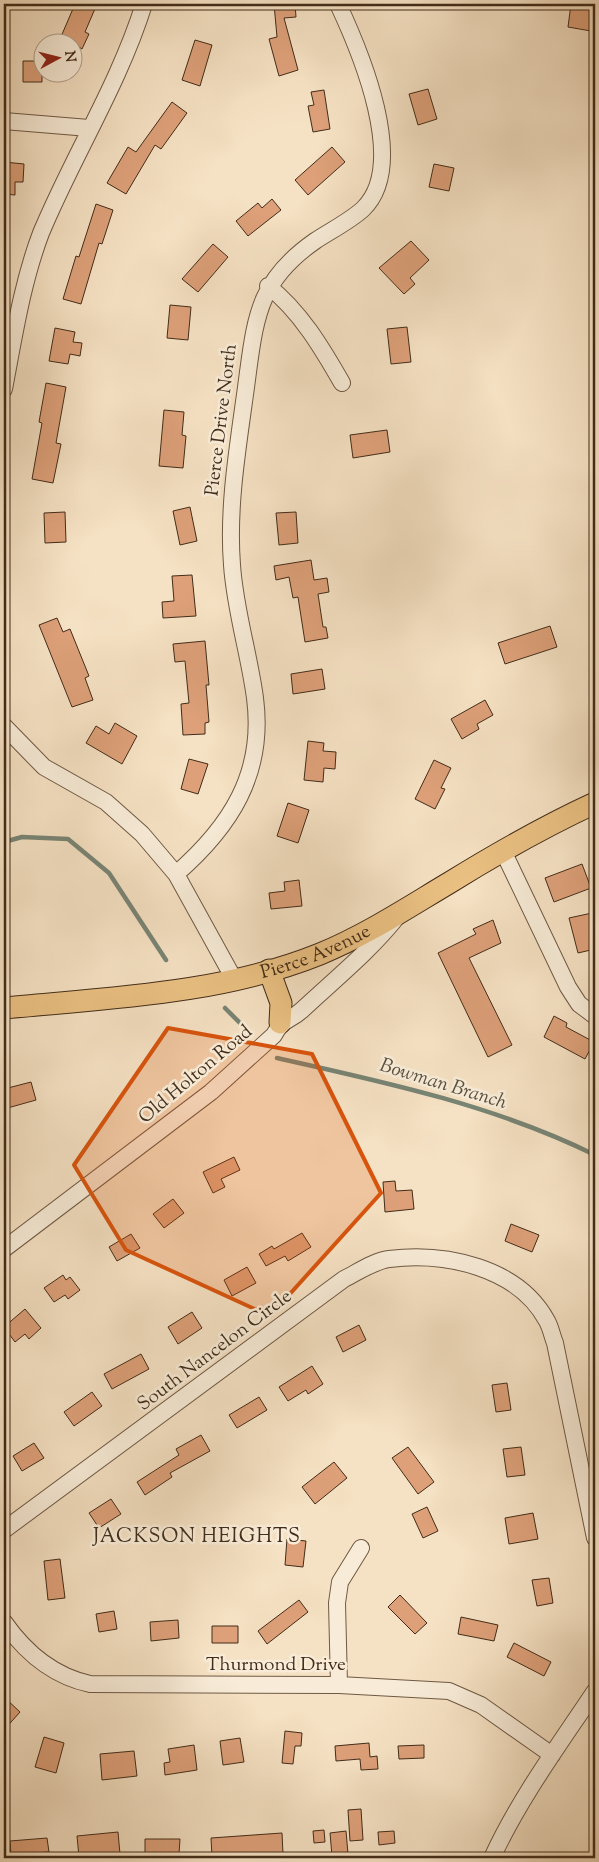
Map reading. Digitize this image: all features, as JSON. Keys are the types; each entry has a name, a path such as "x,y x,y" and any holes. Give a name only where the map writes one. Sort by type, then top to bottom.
{"main road":[{"name":"Pierce Avenue","path":"4,1008 137,995 234,979 319,954 398,915 557,820 595,803"},
{"path":"269,970 281,1003 280,1022"}],"street":[{"path":"4,389 16,325 36,251 63,184 89,128 119,71 144,4"},
{"name":"Pierce Drive North","path":"176,874 202,851 233,811 243,790 254,752 257,721 255,698 232,564 232,491 254,328 268,286 290,260 363,209 377,188 383,162 383,138 380,123 362,66 338,4"},
{"path":"4,121 89,128"},
{"path":"268,286 288,302 326,354 342,383"},
{"path":"4,726 44,767 106,802 142,834 176,874 234,979"},
{"path":"503,851 568,987 579,1004 595,1016"},
{"name":"Old Holton Road","path":"4,1249 212,1092 274,1035 280,1022 298,1014 384,934 398,915"},
{"name":"South Nancelon Circle","path":"4,1530 344,1279 388,1259 433,1258 469,1263 500,1277 520,1291 538,1308 547,1322 555,1343 595,1538"},
{"path":"339,1685 337,1603 340,1582 361,1548"},
{"name":"Thurmond Drive","path":"4,1622 11,1633 48,1668 69,1680 90,1684 339,1685 449,1691 481,1705 552,1755"},
{"path":"492,1858 502,1836 552,1755 595,1691"}],"highlighted area":[{"path":"168,1028 312,1054 381,1193 270,1316 126,1250 74,1165"}],"building":[{"path":"75,4 97,4 85,32 89,34 82,49 82,32 63,32"},
{"path":"274,4 295,4 296,17 284,18 298,70 279,76 269,39 277,37"},
{"path":"571,4 595,4 591,31 568,27"},
{"path":"195,40 212,45 200,86 182,80"},
{"path":"23,61 32,61 32,82 23,82"},
{"path":"428,89 437,119 418,125 409,94"},
{"path":"324,90 330,129 313,132 308,106 314,105 311,92"},
{"path":"172,102 187,113 161,149 155,145 126,194 107,183 128,147 136,152"},
{"path":"332,147 345,162 308,195 295,180"},
{"path":"4,162 24,164 23,182 15,182 15,195 4,194"},
{"path":"434,164 454,168 449,191 429,187"},
{"path":"272,199 281,210 248,236 236,221 258,203 262,208"},
{"path":"96,204 113,210 102,244 99,243 81,304 63,299 76,256 79,257"},
{"path":"411,241 429,260 410,278 415,284 404,294 379,268"},
{"path":"213,244 228,257 198,292 182,279"},
{"path":"170,305 191,307 188,340 167,338"},
{"path":"407,327 411,362 391,364 387,329"},
{"path":"55,328 75,332 73,342 82,343 80,356 70,354 68,364 49,361"},
{"path":"46,383 66,387 56,443 61,444 53,483 32,479 42,423 39,422"},
{"path":"164,410 184,412 182,435 186,436 183,468 159,466"},
{"path":"387,430 390,452 353,458 350,435"},
{"path":"190,507 197,541 180,545 173,511"},
{"path":"65,512 66,542 45,543 44,513"},
{"path":"296,512 298,543 279,545 276,513"},
{"path":"311,560 314,580 327,578 329,592 318,594 323,627 326,627 328,638 305,642 298,597 293,598 289,577 276,580 274,566"},
{"path":"192,575 196,616 163,618 162,602 174,601 172,576"},
{"path":"57,618 63,632 70,629 89,676 85,678 93,700 72,707 39,625"},
{"path":"550,626 557,647 505,664 498,643"},
{"path":"205,641 209,685 206,685 209,722 205,723 205,734 183,735 181,704 189,703 185,661 175,662 173,644"},
{"path":"322,669 325,689 293,694 291,674"},
{"path":"485,700 493,715 477,724 479,729 462,739 451,719"},
{"path":"115,723 137,736 122,764 86,743 96,726 109,734"},
{"path":"308,741 324,743 323,751 336,752 335,769 324,768 323,782 304,780"},
{"path":"189,759 208,764 198,794 181,789"},
{"path":"434,760 451,768 441,788 445,789 435,809 415,799"},
{"path":"288,803 309,810 298,843 277,836"},
{"path":"582,864 591,888 554,902 545,878"},
{"path":"299,880 302,906 271,909 269,893 285,891 284,882"},
{"path":"592,913 595,928 595,949 578,953 569,918"},
{"path":"493,920 501,943 469,958 512,1045 488,1057 438,953 476,934 473,929"},
{"path":"554,1016 567,1023 566,1027 594,1042 585,1059 544,1037"},
{"path":"31,1082 36,1100 4,1109 4,1089"},
{"path":"234,1157 240,1170 221,1179 225,1187 213,1193 203,1172"},
{"path":"395,1181 396,1191 412,1190 414,1209 385,1212 383,1182"},
{"path":"173,1199 184,1213 164,1228 153,1214"},
{"path":"511,1224 539,1235 532,1252 505,1241"},
{"path":"302,1233 311,1247 288,1261 285,1256 266,1266 259,1254 272,1246 274,1249"},
{"path":"131,1234 140,1248 117,1261 109,1247"},
{"path":"247,1267 256,1283 232,1296 224,1280"},
{"path":"63,1275 66,1280 70,1277 80,1290 68,1299 65,1295 54,1302 44,1288"},
{"path":"25,1309 41,1328 29,1339 25,1334 15,1342 4,1327"},
{"path":"192,1312 202,1328 178,1344 168,1327"},
{"path":"359,1325 366,1340 343,1352 336,1337"},
{"path":"141,1354 149,1369 112,1389 104,1374"},
{"path":"312,1366 323,1384 308,1394 306,1390 288,1401 279,1387"},
{"path":"507,1383 511,1410 496,1412 492,1385"},
{"path":"92,1392 102,1406 74,1426 64,1412"},
{"path":"259,1397 267,1410 237,1428 229,1415"},
{"path":"201,1435 210,1451 170,1473 172,1477 145,1495 137,1482 179,1455 176,1449"},
{"path":"34,1443 44,1458 22,1471 13,1456"},
{"path":"408,1447 434,1482 418,1494 392,1458"},
{"path":"521,1447 525,1475 507,1477 503,1449"},
{"path":"334,1462 347,1478 315,1504 302,1487"},
{"path":"111,1499 121,1514 99,1528 89,1513"},
{"path":"427,1507 438,1531 423,1538 412,1514"},
{"path":"533,1513 538,1539 509,1544 505,1518"},
{"path":"287,1539 306,1541 303,1567 285,1565"},
{"path":"60,1559 65,1598 48,1600 44,1561"},
{"path":"549,1578 553,1603 537,1606 532,1580"},
{"path":"400,1595 427,1623 415,1634 388,1607"},
{"path":"299,1600 308,1612 267,1644 258,1631"},
{"path":"114,1611 117,1629 99,1632 96,1614"},
{"path":"461,1617 498,1625 494,1641 458,1634"},
{"path":"178,1620 179,1638 151,1641 150,1622"},
{"path":"212,1626 238,1626 238,1643 212,1643"},
{"path":"514,1643 551,1662 544,1676 507,1657"},
{"path":"4,1697 20,1712 4,1730"},
{"path":"285,1731 302,1733 301,1746 295,1746 293,1764 282,1763"},
{"path":"44,1737 64,1743 56,1773 35,1767"},
{"path":"240,1738 244,1762 223,1765 220,1741"},
{"path":"369,1743 370,1757 377,1756 378,1769 361,1770 360,1759 336,1761 335,1746"},
{"path":"194,1745 197,1770 165,1775 164,1763 170,1762 168,1749"},
{"path":"424,1745 424,1758 399,1759 398,1746"},
{"path":"134,1751 137,1776 102,1780 100,1754"},
{"path":"361,1809 363,1840 350,1841 348,1810"},
{"path":"324,1830 325,1842 314,1843 313,1831"},
{"path":"346,1831 348,1854 332,1856 330,1833"},
{"path":"394,1831 395,1843 379,1845 378,1832"},
{"path":"118,1832 120,1854 79,1857 77,1836"},
{"path":"282,1833 283,1854 212,1857 211,1838"},
{"path":"47,1838 49,1852 11,1855 10,1841"},
{"path":"145,1839 180,1839 179,1854 145,1854"}],"waterway":[{"name":"Bowman Branch","path":"4,842 22,837 68,839 109,873 166,960"},
{"name":"Bowman Branch","path":"225,1008 250,1033"},
{"name":"Bowman Branch","path":"277,1058 399,1086 479,1109 557,1138 595,1155"}],"district":[{"name":"JACKSON HEIGHTS","path":"197,1537"}]}
